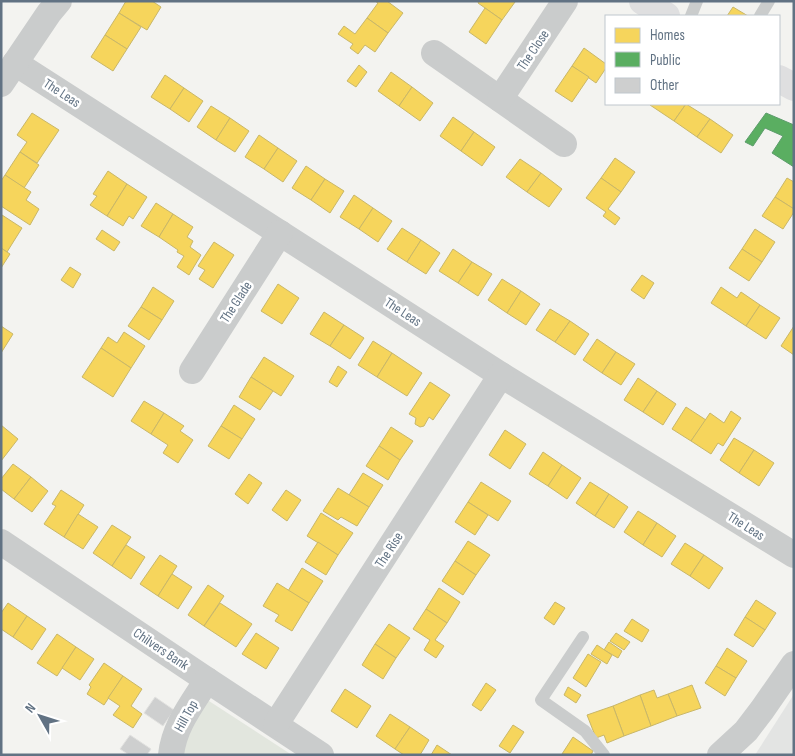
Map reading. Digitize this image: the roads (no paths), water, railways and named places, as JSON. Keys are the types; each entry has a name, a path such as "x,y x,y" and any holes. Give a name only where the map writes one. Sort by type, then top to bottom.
{"street":[{"path":"8,74 59,1"},
{"name":"The Close","path":"500,99 565,1"},
{"path":"643,1 664,15"},
{"path":"434,53 564,144"},
{"name":"The Leas","path":"8,74 280,233 501,375 794,555"},
{"path":"780,80 794,87"},
{"name":"The Glade","path":"192,371 280,233"},
{"name":"The Rise","path":"276,724 501,375"},
{"name":"Chilvers Bank","path":"1,542 321,755"},
{"path":"720,755 746,731 794,664"},
{"name":"Hill Top","path":"171,755 174,738 180,723 207,680"}],"lane":[{"path":"691,15 697,1"},
{"path":"761,15 769,1"},
{"path":"583,638 541,700 585,730 604,755"}]}
